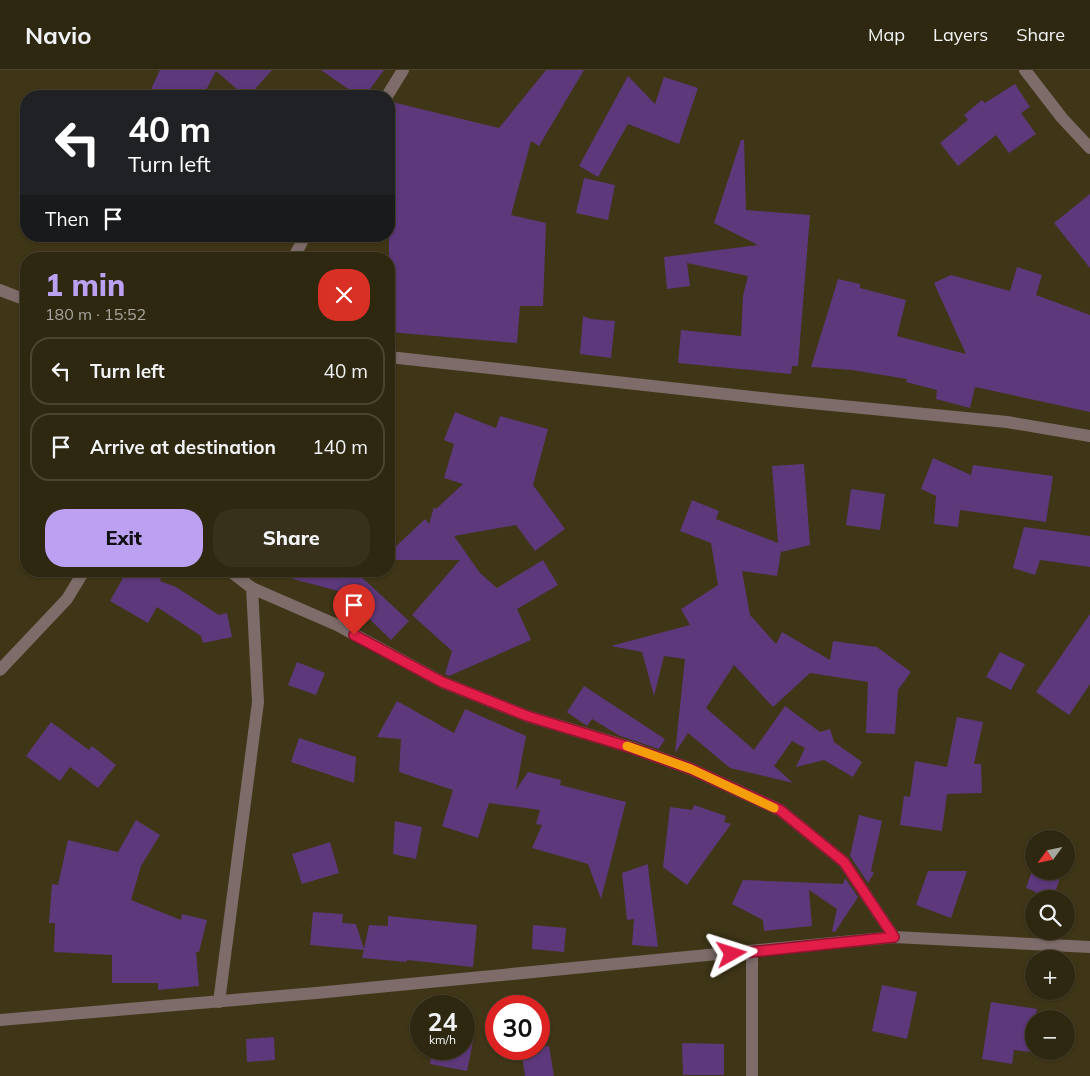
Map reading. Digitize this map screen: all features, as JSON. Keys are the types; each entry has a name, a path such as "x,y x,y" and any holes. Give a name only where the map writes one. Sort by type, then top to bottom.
{"street":[{"path":"391,90 403,70"},
{"path":"1026,70 1062,118 1090,148"},
{"path":"0,290 20,298"},
{"path":"395,358 770,399 1007,422 1090,436"},
{"path":"0,670 67,599 80,577"},
{"path":"238,577 252,588 337,625 442,682 527,716 632,748 691,769 780,810 844,862 894,937"},
{"path":"219,1002 258,702 252,588"},
{"path":"0,1020 219,1002 894,937 1090,947"},
{"path":"752,952 752,1076"}],"building":[{"path":"160,70 272,70 254,90 238,90 216,71 206,90 151,90"},
{"path":"321,70 384,70 369,90 349,90"},
{"path":"546,70 584,70 539,146 531,141 511,215 546,223 543,306 520,306 517,343 395,333 395,252 389,252 389,242 395,242 395,103 499,128"},
{"path":"628,76 655,104 664,77 698,88 679,144 628,124 598,177 579,166"},
{"path":"1015,84 1030,107 1021,113 1036,134 1009,153 996,135 958,166 940,143 968,120 964,115 982,100 985,103"},
{"path":"741,140 744,140 746,210 810,215 798,366 792,366 791,374 678,363 681,330 741,336 743,296 748,276 687,263 690,286 667,289 664,257 758,245 714,223"},
{"path":"584,178 615,185 608,220 576,213"},
{"path":"1090,194 1090,268 1054,223"},
{"path":"1017,267 1042,275 1036,295 1090,315 1090,412 975,387 970,408 936,399 937,390 906,382 907,379 852,370 811,367 838,279 860,284 860,288 906,300 897,336 966,354 934,283 951,275 1010,291"},
{"path":"583,316 591,319 615,321 611,358 580,354"},
{"path":"455,412 496,428 500,416 548,429 533,485 565,529 535,551 516,525 454,536 480,573 497,588 543,560 558,585 517,609 531,640 449,676 445,674 452,651 412,615 460,560 395,560 395,547 425,519 429,524 434,507 436,509 463,484 444,478 454,444 444,440"},
{"path":"933,458 971,475 973,465 1053,476 1046,522 960,510 958,527 934,524 936,496 921,489"},
{"path":"804,464 810,545 781,552 777,576 742,571 750,615 776,644 782,632 830,660 833,641 877,647 911,672 898,690 895,734 866,733 868,682 810,673 773,707 734,665 706,708 754,750 785,706 820,732 830,729 834,742 862,762 853,777 824,760 796,767 805,748 792,741 774,766 793,783 730,768 688,733 675,753 685,659 664,656 654,696 642,652 611,646 690,625 681,609 718,585 711,543 680,531 692,500 719,511 716,519 778,543 772,466"},
{"path":"851,489 885,494 880,530 846,525"},
{"path":"1024,527 1090,536 1090,567 1040,560 1035,575 1013,568"},
{"path":"124,577 161,577 160,581 176,587 219,615 227,613 232,637 203,643 201,636 157,607 148,623 110,601"},
{"path":"293,577 361,577 409,621 391,640 342,592 293,579"},
{"path":"1090,614 1090,684 1069,715 1036,692"},
{"path":"1000,652 1025,664 1011,690 986,677"},
{"path":"297,662 325,673 316,695 288,685"},
{"path":"584,686 665,739 659,749 620,736 592,719 587,726 567,712"},
{"path":"397,701 454,733 465,709 526,736 516,790 528,772 561,780 560,785 626,802 601,899 588,864 532,848 542,825 536,824 540,810 489,803 478,838 442,826 453,790 399,772 401,739 377,737"},
{"path":"957,717 983,722 974,764 981,764 982,793 947,794 942,831 900,825 904,796 910,797 915,761 947,767"},
{"path":"51,722 89,750 92,746 116,765 98,788 70,767 60,781 26,756"},
{"path":"299,738 356,757 354,783 291,762"},
{"path":"694,805 726,816 724,822 731,824 687,885 663,867 670,807 692,810"},
{"path":"859,815 882,821 871,871 874,873 868,883 850,856"},
{"path":"136,820 160,835 141,866 131,900 181,920 182,914 207,920 199,952 196,952 199,986 158,990 158,983 112,983 112,955 54,952 55,923 49,923 52,884 58,885 68,840 118,852"},
{"path":"395,821 422,827 416,859 393,854"},
{"path":"330,842 339,873 302,884 292,854"},
{"path":"648,864 658,947 632,945 634,919 627,920 622,873"},
{"path":"928,871 967,871 951,918 916,905"},
{"path":"845,878 858,897 835,932 832,931 837,909 809,890 812,926 764,931 763,920 732,904 743,880 843,884"},
{"path":"1029,880 1059,880 1056,890 1031,890 1026,888"},
{"path":"313,912 343,914 342,923 356,924 364,949 369,925 388,926 388,916 477,925 473,967 407,960 407,962 362,958 364,950 310,945"},
{"path":"533,925 566,928 564,952 532,949"},
{"path":"882,985 917,992 907,1039 872,1031"},
{"path":"991,1002 1037,1009 1025,1010 1025,1051 1014,1050 1012,1064 982,1059"},
{"path":"274,1037 275,1060 247,1062 246,1039"},
{"path":"682,1043 724,1044 724,1075 683,1075"},
{"path":"550,1052 554,1076 525,1076 523,1060 550,1060"},
{"path":"431,1060 469,1060 467,1071 430,1064"}],"slow traffic":[{"path":"627,746 691,769 774,808"}],"route":[{"path":"354,635 442,682 527,716 632,748 691,769 780,810 844,862 894,937 732,954"}]}
